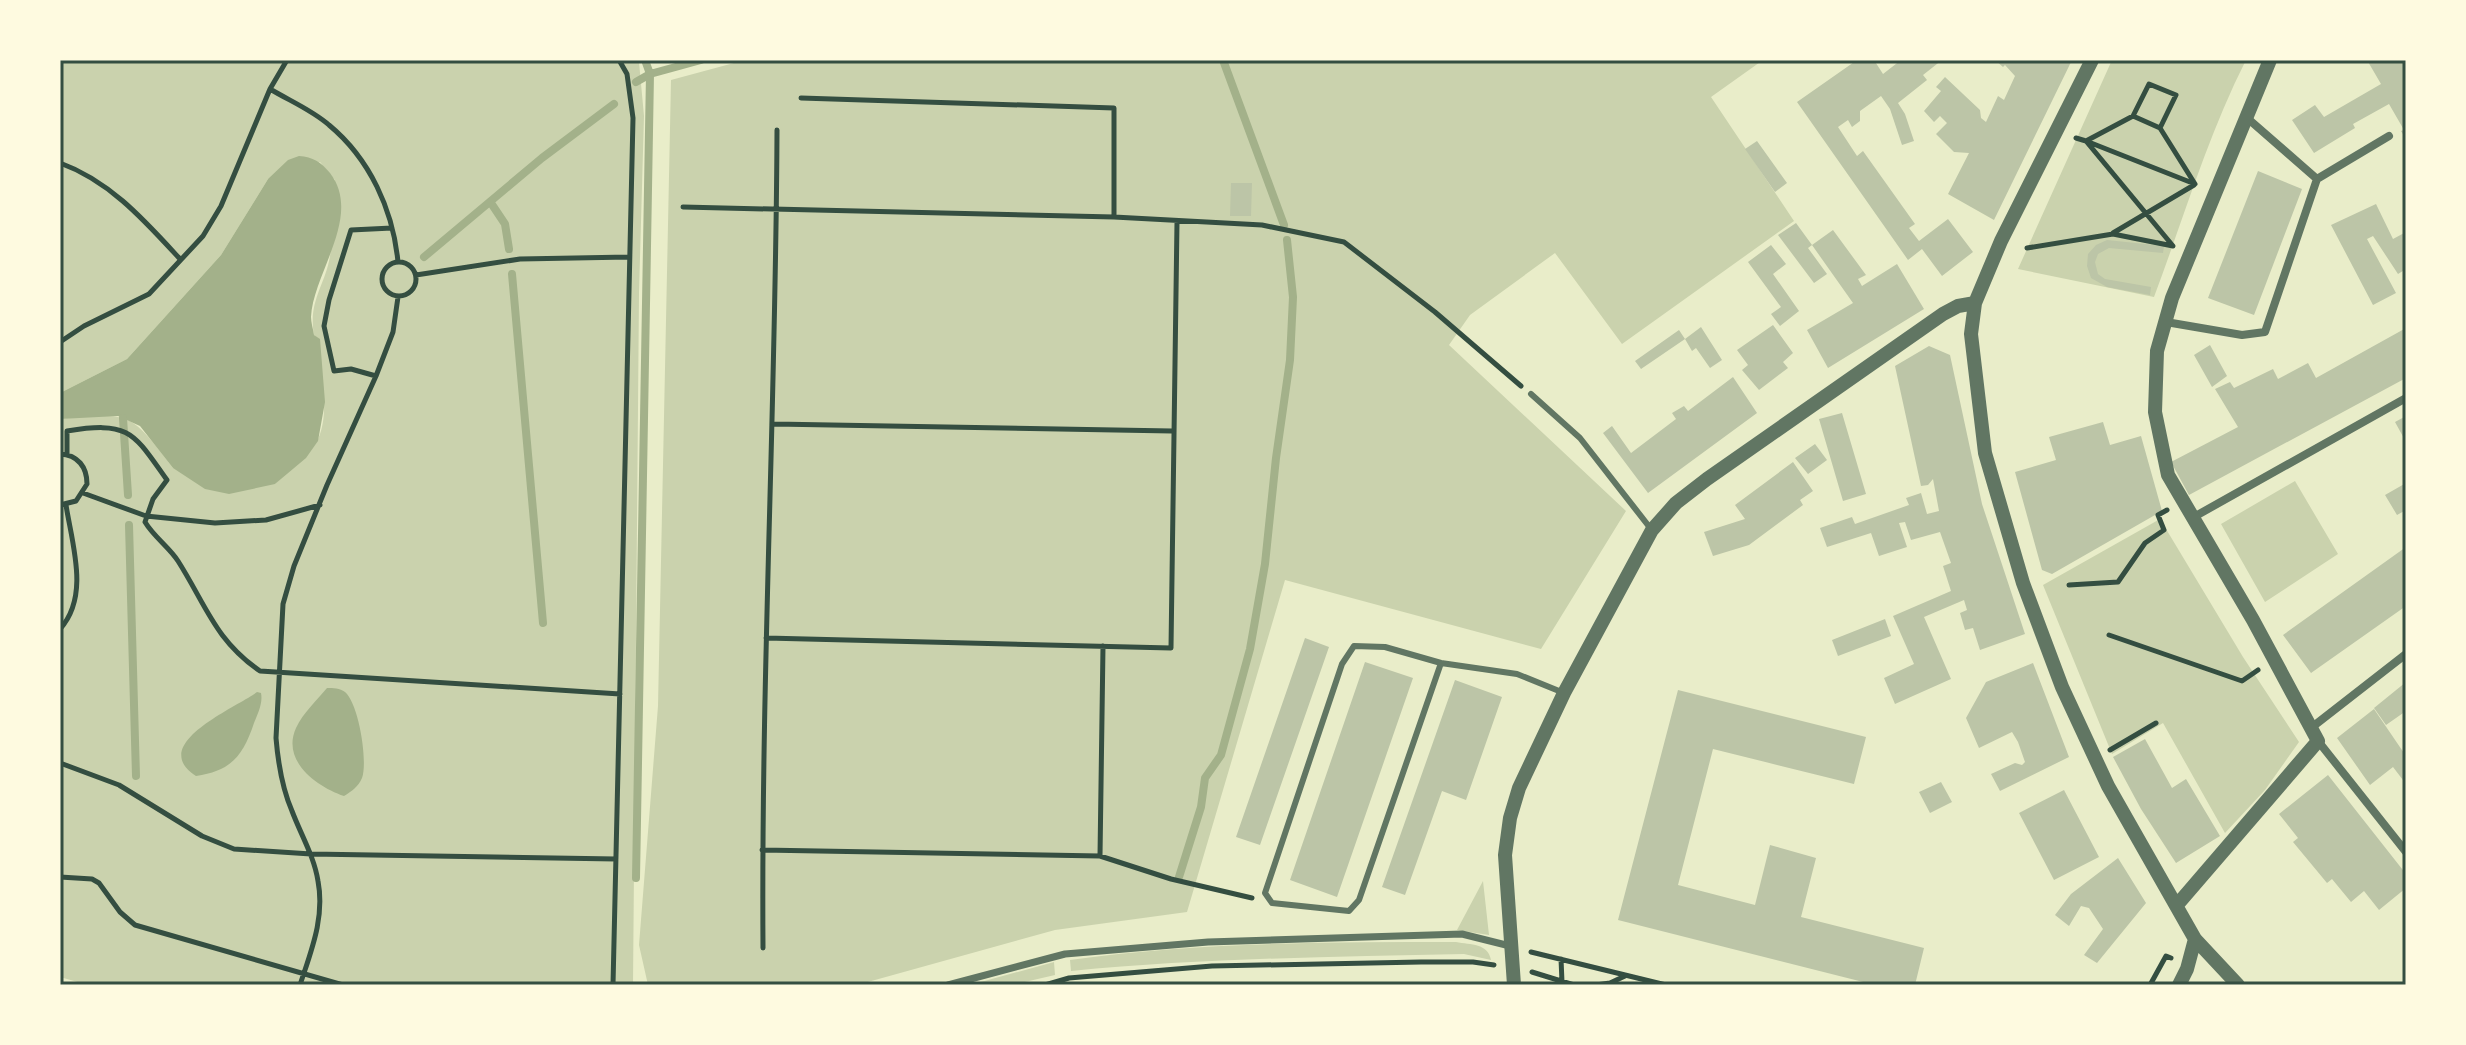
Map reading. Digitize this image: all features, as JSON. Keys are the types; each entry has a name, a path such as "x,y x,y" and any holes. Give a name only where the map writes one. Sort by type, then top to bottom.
{"street":[{"path":"2092,60 2001,241 1975,303 1971,334 1985,453 2023,583 2062,687 2108,786 2195,939 2238,985"},
{"path":"2270,60 2179,277 2157,351 2155,412 2168,475 2253,620 2312,730 2406,852"},
{"path":"2246,117 2317,179"},
{"path":"2166,322 2242,335 2265,332 2317,179 2389,136"},
{"path":"1514,985 1505,855 1510,818 1530,759 1652,530 1686,495 1831,392 1943,314 1958,306 1975,303"},
{"path":"2192,518 2406,398"},
{"path":"2177,905 2312,730 2406,654"},
{"path":"948,985 1065,954 1208,942 1462,934 1510,946"},
{"path":"2179,985 2195,939"}],"lane":[{"path":"1531,394 1580,438 1652,530"},
{"path":"1441,663 1359,900 1349,911 1272,903 1265,893 1342,664 1354,646 1385,647 1441,663 1517,674 1564,693"}],"path":[{"path":"60,342 84,326 149,294 203,236 221,206 270,89 287,60"},
{"path":"613,985 633,118 627,74 619,60"},
{"path":"2086,141 2133,116 2149,84 2176,95 2160,128"},
{"path":"270,89 329,124 369,171 392,228 398,262"},
{"path":"801,98 1114,108 1114,217"},
{"path":"2133,116 2160,128 2195,184"},
{"path":"763,948 762,850 774,424 777,130"},
{"path":"2076,138 2195,184"},
{"path":"2086,141 2173,246 2113,234"},
{"path":"60,163 95,179 123,199 180,259"},
{"path":"2027,248 2113,234 2195,184"},
{"path":"683,207 1114,217 1262,225 1344,242 1435,312 1531,394"},
{"path":"766,638 1171,648 1177,222"},
{"path":"376,376 351,369 334,371 324,326 351,230 392,228"},
{"path":"416,275 520,259 629,257"},
{"path":"398,262 407,263 416,275 413,291 398,297 387,292 382,276 387,266 398,262"},
{"path":"300,985 314,946 319,917 319,884 311,854 287,799 278,759 278,673 283,604 294,566 393,332 398,297"},
{"path":"774,424 1172,431"},
{"path":"60,629 76,591 76,563 63,505 76,501 87,484 87,474 76,458 63,454 67,431 120,429 134,435 167,480 147,512 148,527 176,558 221,635 237,655 260,671 620,694"},
{"path":"83,493 147,512 215,523 266,520 320,505"},
{"path":"2069,585 2118,582 2145,543 2164,530 2158,515 2183,502"},
{"path":"2109,635 2242,681 2258,670"},
{"path":"1100,856 1103,646"},
{"path":"2095,758 2156,723"},
{"path":"60,763 119,785 202,836 234,849 311,854 616,859"},
{"path":"762,850 1100,856 1171,879 1272,903"},
{"path":"60,877 92,879 99,883 120,912 135,925 343,985"},
{"path":"1510,946 1666,985"},
{"path":"2150,985 2166,956 2173,960"},
{"path":"1561,959 1562,984"},
{"path":"1045,985 1069,978 1212,966 1473,962 1501,966"},
{"path":"1524,970 1562,984 1574,985"},
{"path":"1596,985 1610,983 1626,975"}],"shaded area":[{"path":"60,60 639,62 644,116 639,293 633,985 88,985 60,977 60,419 102,416 127,420 147,436 173,468 275,484 311,450 322,427 324,402 320,340 314,335 313,313 330,256 335,180 320,162 268,179 221,255 127,359 60,393"},
{"path":"745,60 1763,60 1711,97 1794,221 1622,344 1555,253 1470,315 1449,345 1626,511 1541,649 1285,580 1187,912 1055,930 857,985 648,985 639,945 658,706 671,80"},
{"path":"2112,60 2246,60 2208,147 2154,297 2018,269"},
{"path":"299,156 316,161 330,173 339,190 341,207 334,245 319,282 311,317 314,335 320,339 325,402 318,441 306,458 275,484 229,494 205,489 173,468 140,426 118,416 60,419 60,393 127,359 221,255 268,179 288,160"},
{"path":"2295,481 2338,554 2265,602 2221,524"},
{"path":"2160,519 2243,657 2299,742 2265,790 2225,833 2163,723 2112,754 2043,585"},
{"path":"327,688 341,690 350,698 361,734 364,760 362,778 344,796 313,779 297,762 293,751 299,722"},
{"path":"257,692 261,693 260,708 240,753 227,766 196,776 183,764 182,751 188,739 216,717"},
{"path":"1483,881 1489,935 1457,930"},
{"path":"1456,942 1483,948 1491,960 1464,954 1316,957 1071,971 1070,960 1214,946"},
{"path":"1054,962 1055,975 1012,985 970,985"}],"building":[{"path":"1857,60 1874,60 1883,74 1901,60 1942,60 1923,75 1927,80 1898,103 1914,141 1902,145 1890,109 1881,96 1860,111 1860,121 1852,127 1848,120 1838,127 1857,156 1863,151 1915,224 1909,228 1919,241 1948,219 1973,252 1942,276 1922,249 1908,260 1797,102"},
{"path":"1995,60 2072,60 1994,220 1948,194 1969,153 1954,152 1936,134 1947,123 1940,116 1934,122 1924,111 1941,91 1936,87 1945,77 1980,110 1981,118 1986,122 1998,96 2004,100 2015,76"},
{"path":"2367,60 2406,60 2406,139 2389,104 2353,124 2355,128 2314,153 2292,120 2315,105 2324,117 2381,84"},
{"path":"1757,141 1787,183 1775,192 1745,149"},
{"path":"2258,171 2302,189 2254,315 2208,298"},
{"path":"1231,183 1252,183 1251,216 1230,216"},
{"path":"2376,204 2393,239 2406,232 2406,269 2398,274 2373,236 2367,239 2396,293 2373,305 2331,225"},
{"path":"1796,223 1812,245 1808,248 1827,274 1814,283 1778,235"},
{"path":"1833,230 1866,275 1858,279 1862,286 1897,264 1924,309 1828,368 1807,330 1853,303 1812,245"},
{"path":"2107,240 2164,246 2163,253 2109,248 2098,254 2095,262 2098,274 2105,279 2151,287 2150,295 2107,287 2091,278 2087,266 2088,254 2096,245"},
{"path":"1771,245 1786,264 1773,274 1799,311 1780,326 1771,314 1781,307 1748,262"},
{"path":"1773,325 1793,353 1783,362 1788,368 1759,390 1742,370 1748,365 1737,350"},
{"path":"1701,327 1722,360 1710,368 1696,348 1692,351 1685,339"},
{"path":"2406,328 2406,378 2189,495 2171,462 2238,427 2215,389 2230,382 2234,388 2273,369 2278,379 2308,363 2316,378"},
{"path":"1679,330 1685,339 1641,369 1635,361"},
{"path":"2210,345 2227,376 2212,387 2194,355"},
{"path":"1929,346 1950,355 1982,504 2025,634 1980,650 1973,628 1965,630 1960,613 1967,610 1964,600 1924,617 1951,679 1895,704 1884,678 1914,664 1893,616 1951,591 1943,566 1951,563 1940,532 1911,540 1905,522 1899,523 1907,547 1879,556 1871,533 1827,547 1820,528 1852,517 1855,524 1909,505 1906,498 1921,493 1927,514 1939,511 1933,479 1928,485 1921,486 1895,366"},
{"path":"1733,377 1757,413 1648,493 1603,433 1612,426 1631,453 1676,419 1672,413 1684,406 1688,411"},
{"path":"1842,413 1866,494 1843,501 1819,419"},
{"path":"2406,416 2406,442 2395,422"},
{"path":"2103,422 2110,445 2141,436 2162,511 2052,574 2042,570 2015,472 2056,460 2049,437"},
{"path":"1815,444 1827,460 1808,474 1795,458"},
{"path":"1793,462 1813,491 1800,500 1803,505 1749,545 1713,556 1704,532 1745,519 1735,505"},
{"path":"2406,483 2406,510 2397,515 2385,495"},
{"path":"2406,547 2406,606 2311,673 2283,635"},
{"path":"1885,619 1891,636 1838,656 1832,640"},
{"path":"1305,638 1329,647 1260,845 1236,837"},
{"path":"1365,662 1413,678 1337,897 1290,880"},
{"path":"2033,663 2069,757 2000,791 1991,774 2025,762 2018,742 2012,732 1979,748 1966,718 1986,682"},
{"path":"1455,680 1502,697 1466,800 1442,791 1405,895 1382,887"},
{"path":"2406,682 2406,711 2386,725 2374,708"},
{"path":"1678,690 1866,737 1854,784 1713,749 1678,885 1755,905 1770,845 1816,858 1801,917 1924,948 1915,985 1875,985 1618,920"},
{"path":"2374,709 2406,756 2406,784 2393,767 2370,785 2337,738"},
{"path":"2145,739 2172,788 2186,779 2220,836 2176,863 2141,809 2113,757"},
{"path":"2328,775 2406,874 2406,888 2379,910 2364,891 2351,902 2332,879 2327,883 2293,842 2298,838 2279,814"},
{"path":"1941,782 1952,802 1930,813 1919,792"},
{"path":"2064,790 2099,857 2054,880 2019,813"},
{"path":"2118,858 2146,903 2097,963 2084,955 2103,929 2089,908 2081,906 2069,926 2055,915 2071,894"}],"waterway":[{"path":"636,878 650,74 645,60"},
{"path":"636,82 650,74 701,60"},
{"path":"1223,60 1284,225"},
{"path":"424,257 542,158 614,104"},
{"path":"491,203 505,224 509,249"},
{"path":"1179,877 1201,807 1205,778 1221,755 1250,649 1265,564 1290,360 1293,297 1287,240"},
{"path":"512,274 543,623"},
{"path":"123,418 128,495"},
{"path":"129,525 136,776"}]}
